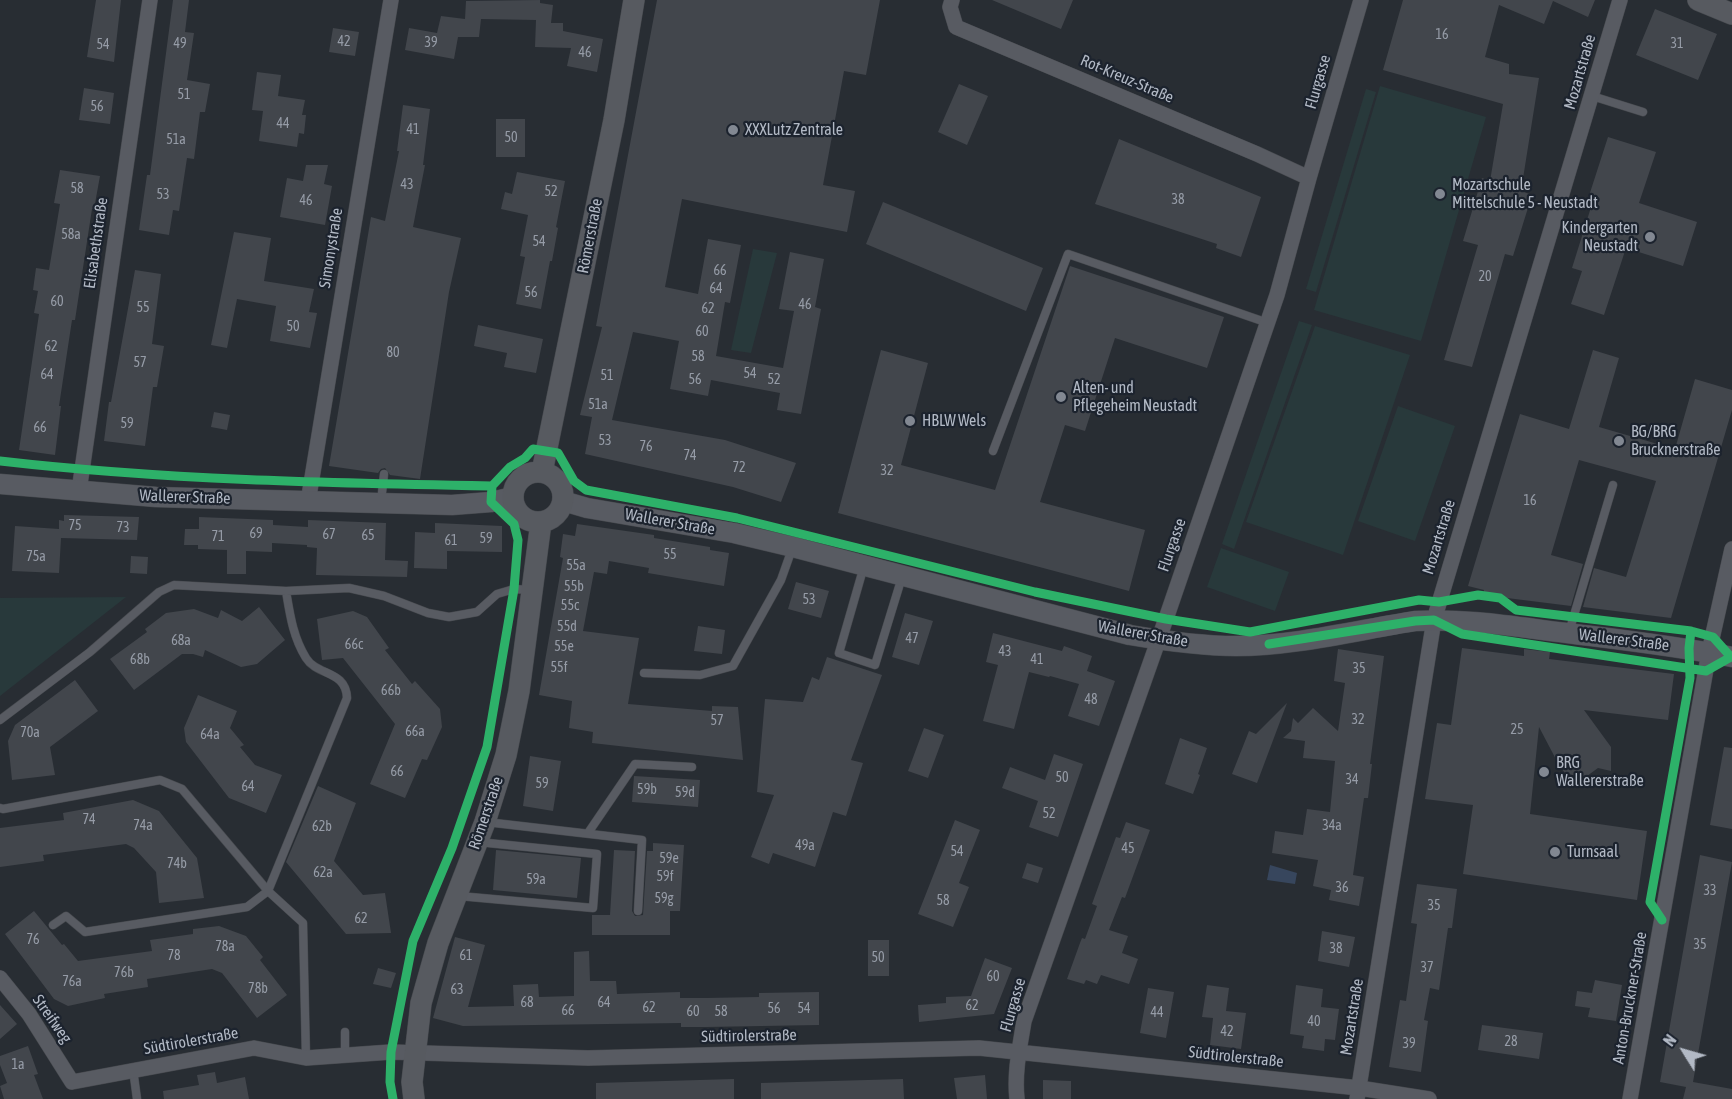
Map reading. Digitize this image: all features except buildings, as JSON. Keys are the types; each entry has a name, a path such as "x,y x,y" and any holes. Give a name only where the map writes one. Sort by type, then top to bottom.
{"main road":[{"name":"Römerstraße","path":"542,472 611,132 634,0"},
{"path":"1698,0 1732,14"},
{"path":"533,472 542,472 553,476 560,483 563,501 556,515 541,522 529,520 519,514 513,497 516,484 523,477 533,472"},
{"name":"Römerstraße","path":"414,1099 412,1082 421,1003 438,943 477,842 506,754 519,691 541,522"}],"street":[{"name":"Elisabethstraße","path":"78,491 150,0"},
{"name":"Simonystraße","path":"308,502 391,0"},
{"name":"Rot-Kreuz-Straße","path":"952,0 950,7 956,27 1309,178"},
{"name":"Flurgasse","path":"1017,1099 1019,1052 1024,1021 1268,323 1361,0"},
{"name":"Mozartstraße","path":"1358,1094 1434,620 1620,0"},
{"name":"Wallerer Straße","path":"0,484 156,497 308,502 452,505 491,502 513,497"},
{"name":"Wallerer Straße","path":"563,501 587,508 734,533 1130,635 1182,643 1248,645 1287,642 1415,621 1434,620 1482,622 1689,648 1732,657"},
{"name":"Anton-Bruckner-Straße","path":"1630,1099 1709,652 1732,549"},
{"name":"Streifweg","path":"0,978 29,1014 72,1082"},
{"name":"Südtirolerstraße","path":"72,1082 254,1048 306,1058 392,1052 588,1058 979,1048 1358,1094 1430,1099"}],"lane":[{"path":"1592,96 1643,112"},
{"path":"993,451 1068,254 1268,323"},
{"path":"381,503 384,474"},
{"path":"1569,634 1613,485"},
{"path":"644,673 700,675 733,666 781,580 793,547"},
{"path":"864,566 839,653 875,665 902,577"},
{"path":"0,720 90,652 159,592 174,585 286,591 350,588 384,596 428,613 449,617 477,612 497,594 514,589 531,590"},
{"path":"53,925 66,916 85,932 248,907 268,891 347,698 347,689 340,680 313,666 306,659 291,627 286,591"},
{"path":"588,833 635,764 692,767"},
{"path":"0,808 160,780 182,789 268,891 303,923 306,1058"},
{"path":"484,822 642,840 638,911"},
{"path":"456,896 593,908 597,854 477,842"},
{"path":"345,1032 345,1056"},
{"path":"133,1069 137,1099"}],"shaded area":[{"path":"1380,86 1486,117 1421,341 1314,310"},
{"path":"1366,89 1376,92 1316,292 1306,289"},
{"path":"753,249 777,253 751,353 731,350"},
{"path":"1299,321 1312,325 1234,549 1222,544"},
{"path":"1315,326 1410,355 1343,555 1246,522"},
{"path":"1398,406 1455,426 1415,541 1358,521"},
{"path":"1221,548 1289,572 1275,611 1207,587"},
{"path":"126,597 0,696 0,598"}],"water":[{"path":"1270,865 1297,873 1295,884 1267,880"}],"cycle path":[{"path":"0,461 184,476 308,482 492,486 510,467 525,458 533,449 558,453 574,481 586,490 737,518 1035,592 1166,619 1250,632 1419,600 1439,602 1478,595 1500,598 1516,610 1691,631 1713,637 1731,657 1706,671 1462,634 1434,620 1269,644"},
{"path":"393,1099 390,1082 391,1052 413,941 452,848 487,747 514,589 518,540 514,524 491,502 492,486"},
{"path":"1662,920 1650,902 1690,678 1691,631"}],"place":[{"name":"XXXLutz Zentrale","path":"733,130"},
{"name":"Mozartschule Mittelschule 5 - Neustadt","path":"1440,194"},
{"name":"Kindergarten Neustadt","path":"1650,237"},
{"name":"Alten- und Pflegeheim Neustadt","path":"1061,397"},
{"name":"HBLW Wels","path":"910,421"},
{"name":"BG/BRG Brucknerstraße","path":"1619,441"},
{"name":"BRG Wallererstraße","path":"1544,772"},
{"name":"Turnsaal","path":"1555,852"}]}
